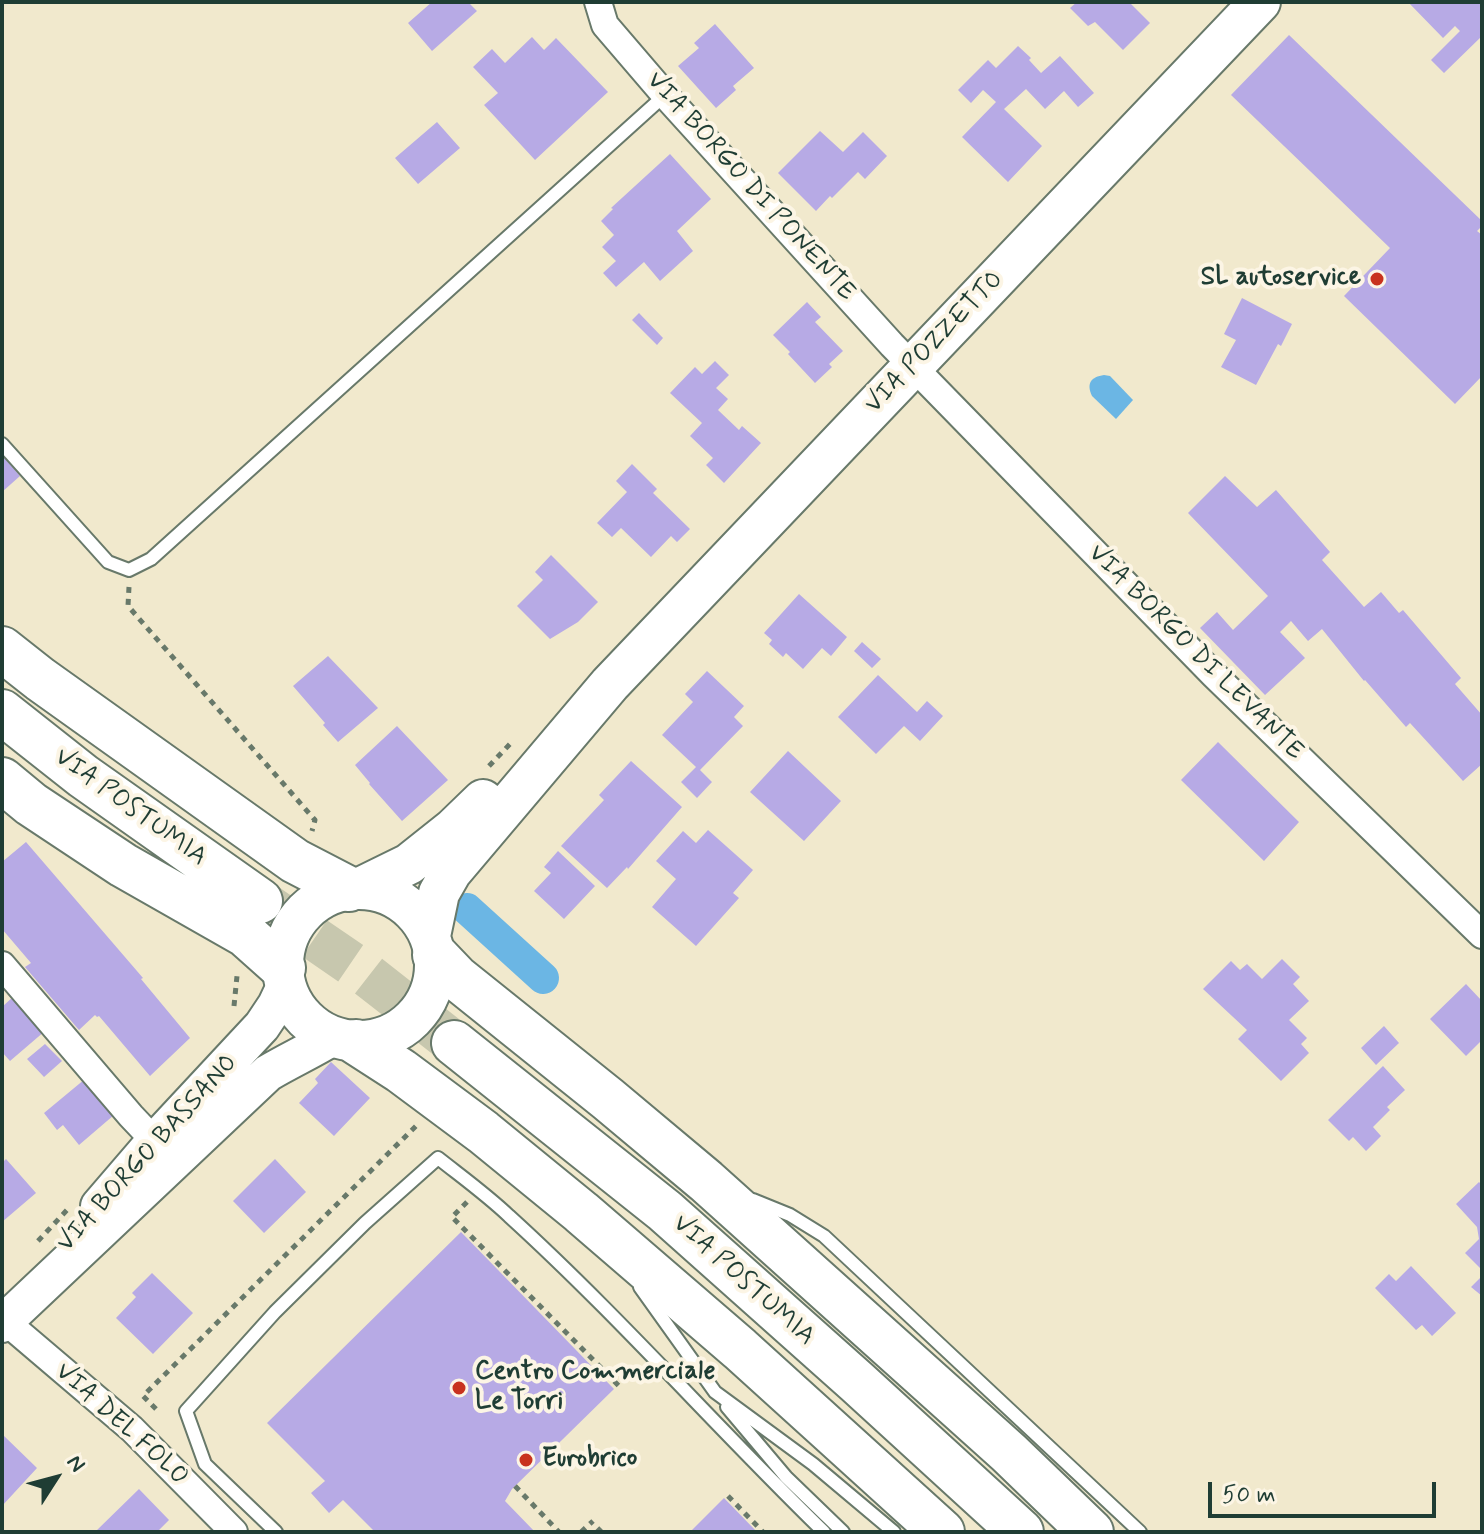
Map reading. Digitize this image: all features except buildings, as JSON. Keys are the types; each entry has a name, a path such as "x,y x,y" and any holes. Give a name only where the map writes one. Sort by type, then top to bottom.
{"highway":[{"path":"2,649 295,861 354,889"},
{"name":"VIA POSTUMIA","path":"2,712 83,776 260,901"},
{"path":"2,780 31,804 123,865 246,935 284,976"},
{"path":"432,945 457,978 706,1181 1009,1453 1091,1532"},
{"path":"345,1040 401,1071 581,1212 740,1349 942,1532"},
{"name":"VIA POSTUMIA","path":"454,1043 665,1211 1021,1532"}],"main road":[{"name":"VIA POZZETTO","path":"432,945 439,893 451,872 610,684 1260,2"},
{"name":"VIA POZZETTO","path":"354,889 409,864 444,836 610,684"},
{"path":"354,889 377,891 409,907 421,920 432,945"},
{"name":"VIA BORGO BASSANO","path":"284,976 285,945 301,916 327,896 354,889"},
{"name":"VIA BORGO BASSANO","path":"345,1040 378,1040 399,1031 416,1017 428,999 435,977 432,945"},
{"path":"284,976 297,1011 313,1027 345,1040"}],"street":[{"name":"VIA BORGO DI PONENTE","path":"598,2 605,25 665,95 892,345 914,365"},
{"name":"VIA BORGO DI LEVANTE","path":"914,365 1214,675 1482,935"},
{"path":"2,965 165,1152"},
{"name":"VIA BORGO BASSANO","path":"3,1323 165,1152 262,1026 276,1005 284,976"},
{"name":"VIA BORGO BASSANO","path":"165,1152 268,1073 296,1056 345,1040"},
{"name":"VIA DEL FOLO","path":"3,1323 135,1432 234,1532"}],"lane":[{"path":"2,444 108,562 129,570 151,559 665,95"},
{"path":"276,1532 205,1464 186,1411 275,1312 365,1223 438,1158 508,1215 588,1292 824,1532"},
{"path":"706,1181 790,1215 824,1236 1140,1532"},
{"path":"581,1212 626,1269"},
{"path":"635,1281 715,1392 786,1477 843,1532"},
{"path":"715,1392 813,1464 894,1532"}],"path":[{"path":"129,570 128,606 315,820 312,834"},
{"path":"135,1432 157,1410 143,1396 419,1122"},
{"path":"470,1199 452,1217 621,1388"},
{"path":"515,1486 559,1532"},
{"path":"728,1496 763,1532"},
{"path":"581,1532 593,1521"}],"water":[{"path":"1104,375 1110,376 1133,400 1116,419 1090,391 1091,381"}],"waterway":[{"path":"467,909 543,978"}],"tunnel":[{"path":"260,901 362,971 454,1043"}],"place":[{"name":"SL autoservice","path":"1377,279"},
{"name":"Centro Commerciale Le Torri","path":"459,1388"},
{"name":"Eurobrico","path":"526,1460"}]}
